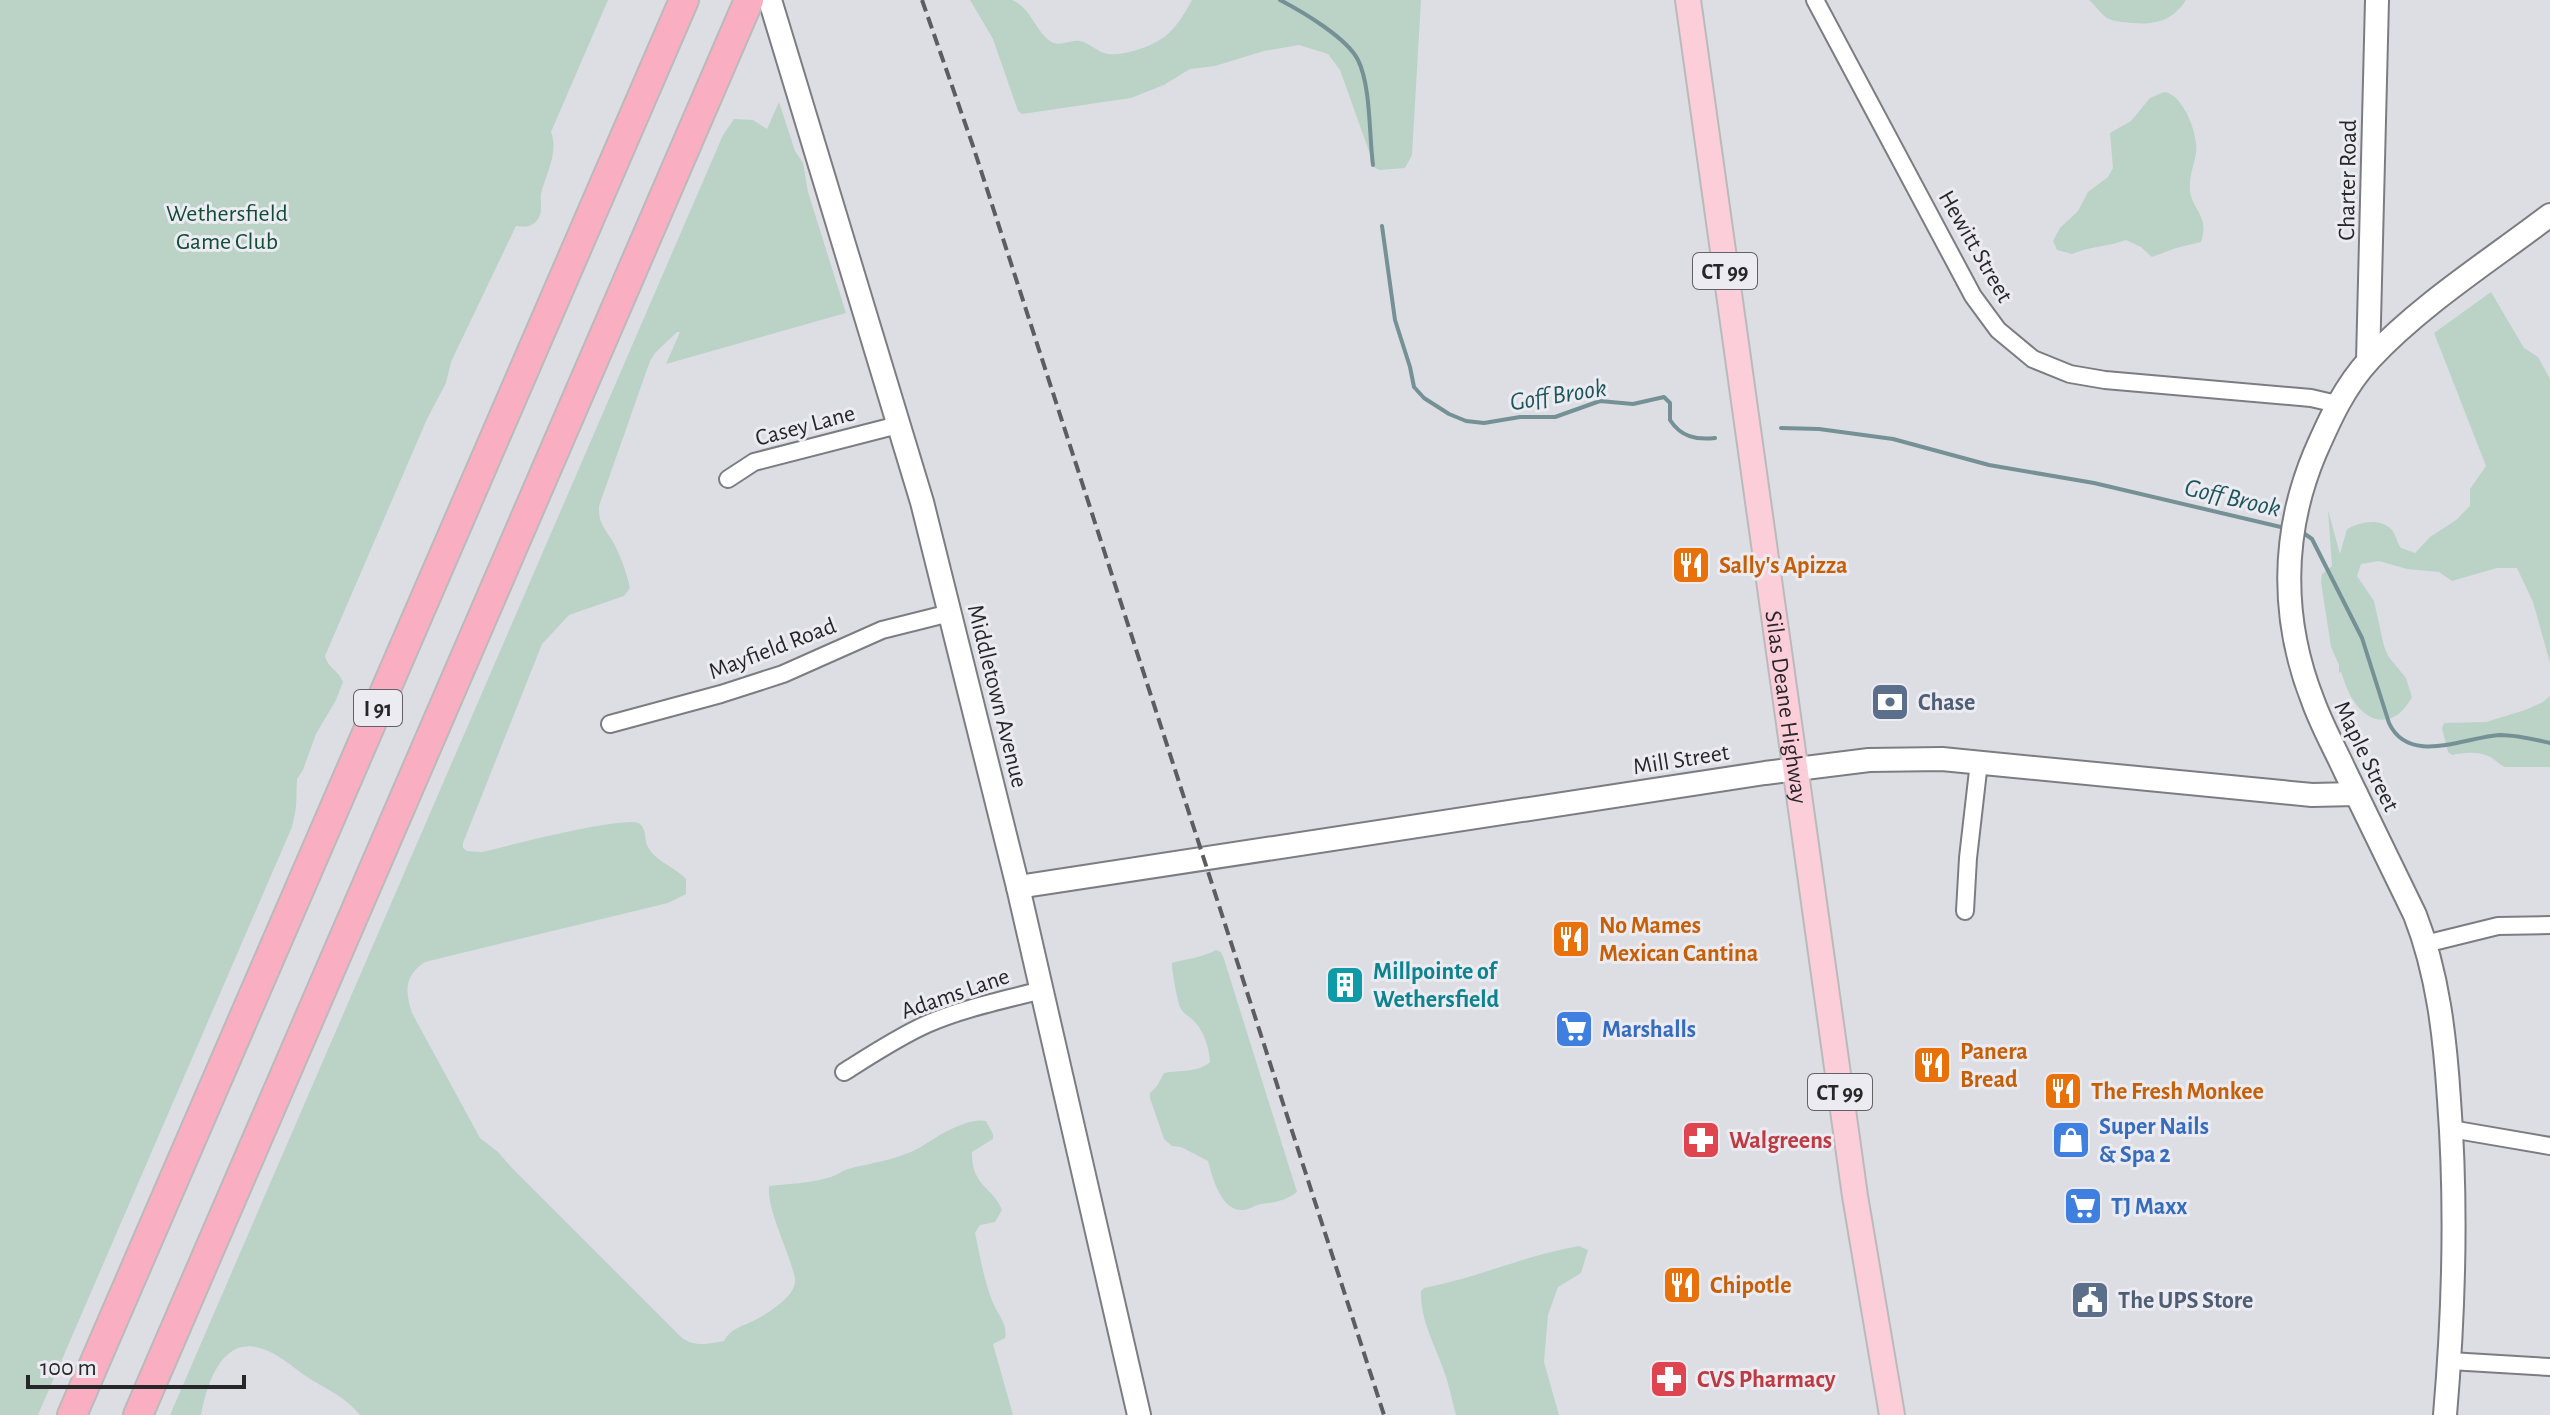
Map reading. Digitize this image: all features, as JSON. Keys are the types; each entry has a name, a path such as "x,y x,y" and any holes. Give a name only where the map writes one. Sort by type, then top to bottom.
{"highway":[{"name":"I 91","path":"72,1415 684,0"},
{"name":"I 91","path":"138,1415 749,0"}],"main road":[{"name":"Silas Deane Highway","path":"1688,0 1857,1216 1892,1415"}],"street":[{"name":"Middletown Avenue","path":"770,0 922,502 1018,887 1139,1415"},
{"name":"Hewitt Street","path":"1815,0 1973,296 1998,330 2033,359 2070,374 2105,380 2311,398 2337,404"},
{"name":"Charter Road","path":"2368,361 2377,0"},
{"name":"Maple Street","path":"2445,1415 2450,1361 2455,1207 2441,1016 2425,944 2415,915 2313,702 2289,613 2288,570 2292,531 2304,480 2337,404 2368,361 2406,324 2550,215"},
{"name":"Casey Lane","path":"728,479 754,462 898,425"},
{"name":"Mayfield Road","path":"610,724 783,674 882,630 950,613"},
{"name":"Mill Street","path":"1018,887 1869,760 1904,758 1979,762 2312,795 2356,794"},
{"path":"1965,911 1979,762"},
{"path":"2425,944 2498,926 2550,925"},
{"name":"Adams Lane","path":"844,1072 927,1024 1042,990"},
{"path":"2451,1129 2550,1146"},
{"path":"2450,1361 2550,1367"}],"green space":[{"name":"Wethersfield Game Club","path":"0,0 608,0 551,132 553,155 541,194 540,216 531,225 516,226 451,362 446,383 427,419 325,656 343,682 297,779 292,827 38,1415 0,1415"},
{"path":"970,0 1012,0 1024,8 1053,43 1080,41 1108,54 1121,54 1162,39 1175,27 1192,0 1421,0 1412,155 1405,168 1375,168 1340,70 1328,54 1299,45 1264,51 1215,66 1190,69 1164,85 1131,98 1022,114 1018,111 993,39"},
{"path":"2089,0 2186,0 2169,17 2141,23 2110,19"},
{"path":"2164,92 2171,94 2183,107 2195,136 2196,153 2190,190 2202,219 2201,242 2152,257 2126,240 2072,254 2057,250 2053,241 2060,228 2078,211 2088,192 2108,177 2113,168 2110,133 2131,121 2150,98"},
{"path":"779,102 795,151 803,163 808,192 846,313 666,364 680,332 677,332 655,353 599,506 604,528 615,545 630,588 624,596 569,615 542,644 463,843 467,851 482,852 591,827 614,823 640,824 651,852 686,879 686,894 668,903 425,962 410,978 408,998 412,1013 480,1138 498,1152 682,1338 692,1343 724,1341 734,1330 779,1304 793,1288 794,1275 773,1214 769,1186 831,1177 848,1169 906,1154 962,1124 986,1121 993,1139 972,1152 973,1164 979,1180 1002,1210 995,1222 980,1225 975,1233 987,1286 1005,1328 1005,1338 993,1344 1013,1415 360,1415 343,1399 281,1358 249,1346 227,1355 219,1365 207,1390 201,1415 170,1415 723,135 734,119 753,120 767,129"},
{"path":"2491,292 2524,348 2538,357 2550,379 2550,663 2533,602 2517,568 2497,568 2452,581 2439,572 2407,569 2379,561 2361,564 2357,576 2374,601 2384,646 2406,678 2412,697 2400,713 2385,720 2377,719 2362,711 2353,699 2339,673 2331,647 2321,582 2322,574 2332,566 2328,510 2340,554 2347,529 2370,522 2387,526 2401,548 2415,553 2430,537 2456,520 2470,506 2470,489 2486,466 2434,333"},
{"path":"2550,696 2550,767 2505,767 2483,754 2452,755 2448,752 2442,728 2444,723 2486,722 2525,710"},
{"path":"1216,950 1221,952 1224,959 1297,1192 1276,1202 1245,1210 1235,1209 1223,1199 1208,1161 1181,1147 1172,1146 1164,1139 1150,1098 1150,1093 1164,1073 1194,1070 1210,1062 1201,1030 1180,1007 1172,963"},
{"path":"1579,1246 1588,1250 1581,1273 1558,1287 1548,1315 1544,1362 1559,1415 1456,1415 1446,1376 1425,1322 1421,1291"}],"waterway":[{"name":"Goff Brook","path":"1280,0 1335,35 1358,60 1367,97 1373,165"},
{"name":"Goff Brook","path":"1382,226 1395,320 1414,387 1424,398 1449,414 1466,421 1484,423 1520,417 1555,417 1600,401 1633,404 1664,397 1670,403 1670,420 1679,430 1695,438 1715,438"},
{"name":"Goff Brook","path":"1781,428 1819,429 1893,439 1989,465 2094,483 2285,528"},
{"name":"Goff Brook","path":"2302,532 2312,539 2362,638 2389,723 2398,736 2424,746 2500,735 2550,743"}],"railway":[{"path":"922,0 973,146 1384,1415"}],"place":[{"name":"Sally's Apizza","path":"1691,565"},
{"name":"Chase","path":"1890,702"},
{"name":"No Mames Mexican Cantina","path":"1571,939"},
{"name":"Millpointe of Wethersfield","path":"1345,985"},
{"name":"Marshalls","path":"1574,1029"},
{"name":"Panera Bread","path":"1932,1065"},
{"name":"The Fresh Monkee","path":"2063,1091"},
{"name":"Walgreens","path":"1701,1140"},
{"name":"Super Nails & Spa 2","path":"2071,1140"},
{"name":"TJ Maxx","path":"2083,1206"},
{"name":"Chipotle","path":"1682,1285"},
{"name":"The UPS Store","path":"2090,1300"},
{"name":"CVS Pharmacy","path":"1669,1379"}]}
